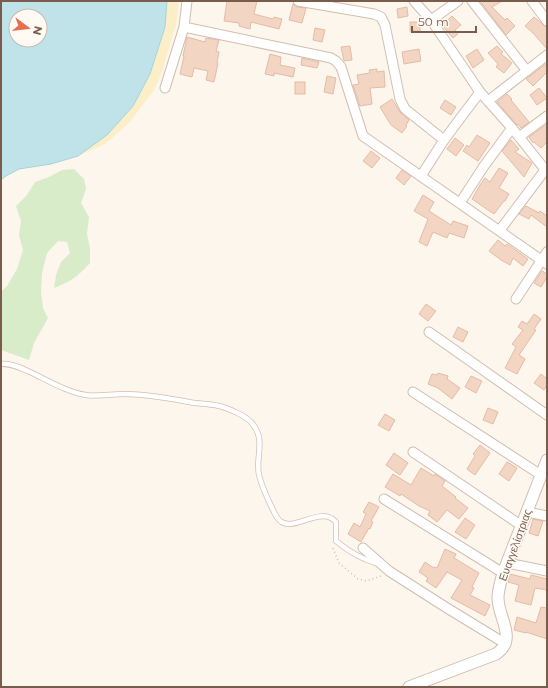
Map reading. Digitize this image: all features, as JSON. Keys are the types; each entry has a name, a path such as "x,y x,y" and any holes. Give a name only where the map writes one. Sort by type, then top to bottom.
{"street":[{"path":"164,88 184,27 187,1"},
{"path":"298,1 374,14 381,17 385,25 400,99 405,109 444,140"},
{"path":"414,1 431,20 480,92 512,128 546,171 500,230"},
{"path":"431,20 458,1"},
{"path":"472,1 526,71"},
{"path":"532,1 547,20"},
{"path":"184,27 331,58 336,61 341,67 363,136 545,259 516,299"},
{"path":"488,101 547,55"},
{"path":"421,176 444,140 480,92"},
{"path":"519,137 547,116"},
{"path":"460,203 484,166 512,128"},
{"path":"429,332 547,415"},
{"path":"413,392 541,475"},
{"path":"412,452 522,526"},
{"name":"Ευαγγελίστριας","path":"506,644 507,633 499,609 499,587 505,568 547,462"},
{"path":"384,499 505,568 547,571"},
{"path":"527,512 547,516"},
{"path":"363,548 389,571 506,644 502,650 496,654 409,687"}],"lane":[{"path":"1,364 20,367 72,392 86,395 99,396 125,394 153,396 220,406 239,414 250,421 256,429 260,440 258,467 259,475 274,514 278,519 287,524 298,523 324,515 330,517 336,522 336,541 353,553 381,564"}],"path":[{"path":"336,538 333,547 339,563 358,579 368,581 389,571"}],"green space":[{"path":"74,169 84,179 86,189 81,203 89,217 87,234 90,248 90,263 74,278 54,288 56,275 61,262 70,253 67,242 58,241 47,253 42,273 41,292 43,308 48,318 34,343 29,360 1,350 1,292 7,286 17,269 23,250 19,235 21,221 16,206 27,195 35,182 62,170"}],"sand":[{"path":"167,1 179,1 176,25 161,75 154,90 129,123 105,144 78,156 107,135 133,106 150,74 165,27"}],"water":[{"path":"1,1 167,1 165,27 150,74 133,106 107,135 78,156 51,164 19,169 1,180"}],"building":[{"path":"227,1 257,1 254,14 273,19 274,17 282,19 279,29 251,22 250,29 239,26 239,23 224,21"},
{"path":"480,1 502,1 492,7 505,20 507,18 515,26 506,35"},
{"path":"293,4 297,7 306,8 302,23 289,20"},
{"path":"407,7 408,16 398,18 397,9"},
{"path":"452,16 461,25 455,30 458,34 453,38 442,25"},
{"path":"534,17 547,28 547,49 525,26"},
{"path":"410,22 420,22 420,31 410,31"},
{"path":"315,28 325,30 322,42 313,40"},
{"path":"187,37 205,42 206,38 219,40 216,51 219,52 218,63 214,82 206,80 208,71 194,68 192,77 180,74"},
{"path":"350,46 352,60 344,61 341,47"},
{"path":"497,46 503,52 501,54 512,63 504,73 496,67 498,64 488,53"},
{"path":"419,49 421,61 404,64 402,52"},
{"path":"477,49 484,60 473,68 466,56"},
{"path":"270,54 281,57 280,65 295,68 293,77 274,73 274,76 265,74"},
{"path":"302,58 319,62 317,68 301,65"},
{"path":"547,63 547,72 533,86 526,79"},
{"path":"377,69 377,72 384,71 385,87 370,88 372,104 360,106 353,85 359,84 357,75 370,73 369,70"},
{"path":"327,76 336,78 333,94 324,92"},
{"path":"295,82 305,82 305,94 295,94"},
{"path":"539,88 547,98 537,105 530,95"},
{"path":"507,94 529,122 521,128 497,102"},
{"path":"392,99 400,112 409,120 402,133 391,125 380,107"},
{"path":"445,100 456,107 451,115 440,108"},
{"path":"547,124 547,142 541,148 534,142 533,143 529,137"},
{"path":"477,135 490,143 478,161 463,151 467,145 469,147"},
{"path":"455,138 464,145 456,156 447,149"},
{"path":"511,140 519,149 515,152 532,163 524,177 502,151"},
{"path":"371,151 380,158 372,168 363,161"},
{"path":"499,168 508,173 499,188 509,194 494,214 472,199 485,178 490,182"},
{"path":"402,170 411,176 404,185 396,178"},
{"path":"423,195 434,202 429,211 451,225 453,221 468,226 464,238 449,233 447,238 433,232 427,246 419,242 428,219 414,211"},
{"path":"526,206 539,213 540,211 547,216 547,227 531,215 529,219 519,214"},
{"path":"498,240 505,246 507,244 528,259 523,266 513,258 510,265 489,251"},
{"path":"542,271 547,274 547,277 541,287 534,283"},
{"path":"426,304 436,311 428,321 419,314"},
{"path":"534,314 541,319 534,329 536,330 519,355 525,359 517,374 505,368 516,347 512,344 523,330 518,327 522,321 527,324"},
{"path":"458,327 468,332 463,342 453,337"},
{"path":"438,373 448,376 447,379 460,388 452,399 438,388 428,384 432,374 437,375"},
{"path":"541,374 547,379 547,385 544,390 534,383"},
{"path":"471,376 482,381 476,393 465,387"},
{"path":"488,408 498,412 493,424 483,420"},
{"path":"385,414 395,420 389,431 378,425"},
{"path":"480,445 490,453 475,475 467,469 475,456 473,454"},
{"path":"394,453 408,463 400,475 386,465"},
{"path":"507,462 517,468 509,481 499,474"},
{"path":"421,468 434,476 435,474 445,481 442,486 468,508 459,519 447,510 437,522 428,515 430,511 419,506 401,494 400,496 385,487 393,474 411,485"},
{"path":"369,502 379,507 371,521 373,522 370,529 369,528 361,542 348,534 354,523 360,527 366,514 363,512"},
{"path":"465,518 475,525 466,539 455,532"},
{"path":"533,519 543,521 538,536 529,533"},
{"path":"445,549 456,554 454,558 479,573 470,595 490,605 485,616 451,598 462,580 447,572 436,588 426,581 428,578 419,572 425,562 434,568 437,568"},
{"path":"510,574 530,579 531,575 547,579 547,590 535,588 531,605 515,601 519,585 508,582"},
{"path":"541,607 547,608 547,639 526,632 514,630 517,617 536,623"}]}
